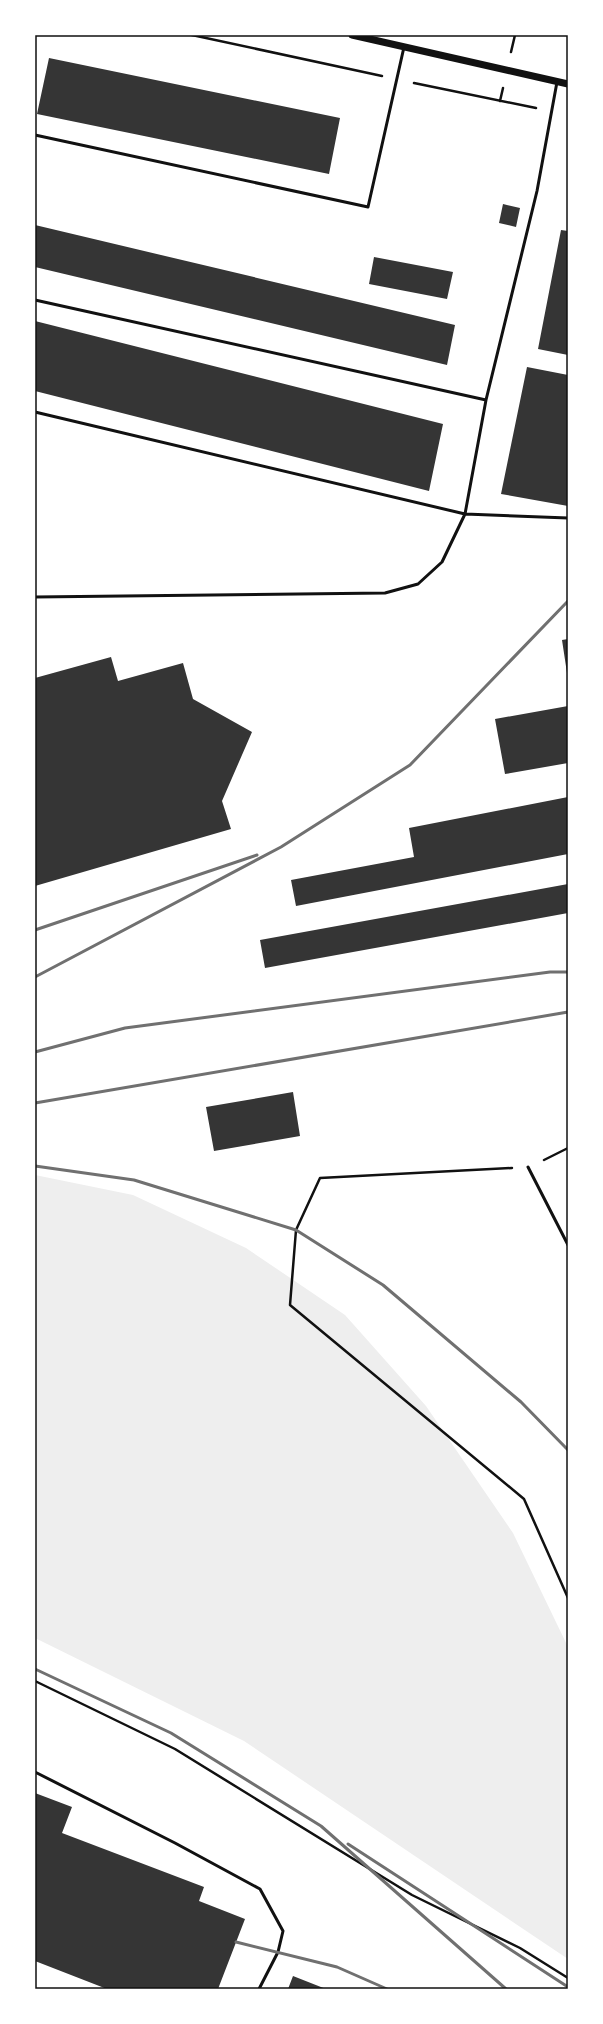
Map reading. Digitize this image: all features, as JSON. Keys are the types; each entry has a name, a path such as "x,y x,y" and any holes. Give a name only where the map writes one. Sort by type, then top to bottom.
{"street":[{"path":"352,35 568,84"}],"lane":[{"path":"35,135 368,207 404,47"},
{"path":"35,597 385,593 418,584 442,562 465,514 486,400 537,191 557,82"},
{"path":"35,300 486,400"},
{"path":"35,412 465,514 568,518"},
{"path":"528,1167 568,1245"},
{"path":"35,1772 175,1843 260,1889 283,1931 278,1952 259,1989"}],"path":[{"path":"568,1148 528,1167 320,1178 296,1230 290,1305 524,1500 568,1598"},
{"path":"35,1681 175,1749 412,1895 520,1948 568,1978"}],"shaded area":[{"path":"35,1175 133,1195 246,1248 345,1315 426,1406 513,1533 568,1647 568,1959 244,1741 35,1638"}],"building":[{"path":"49,58 340,118 329,174 37,114"},
{"path":"503,204 520,208 516,227 499,223"},
{"path":"35,225 455,325 447,365 35,267"},
{"path":"561,230 568,231 568,355 538,349"},
{"path":"374,257 453,272 447,299 369,284"},
{"path":"35,321 443,424 429,491 35,391"},
{"path":"527,367 568,375 568,506 501,494"},
{"path":"568,639 568,673 567,673 562,640"},
{"path":"111,657 118,681 183,663 193,699 252,732 222,801 231,829 35,886 35,678"},
{"path":"568,706 568,763 505,774 495,719"},
{"path":"568,797 568,854 296,906 291,880 414,857 409,828"},
{"path":"568,884 568,913 265,968 260,940"},
{"path":"293,1092 300,1136 214,1151 206,1107"},
{"path":"35,1793 72,1807 62,1833 204,1887 199,1901 245,1919 218,1989 107,1989 35,1961"},
{"path":"293,1976 326,1989 288,1989"}],"railway":[{"path":"35,977 281,847 410,765 568,601"},
{"path":"35,930 257,855"},
{"path":"35,1052 125,1028 550,972 568,972"},
{"path":"35,1103 568,1012"},
{"path":"35,1166 134,1180 296,1230 383,1285 521,1402 568,1450"},
{"path":"35,1669 171,1733 321,1826 506,1989"},
{"path":"348,1844 568,1987"},
{"path":"236,1942 337,1967 387,1989"}]}
